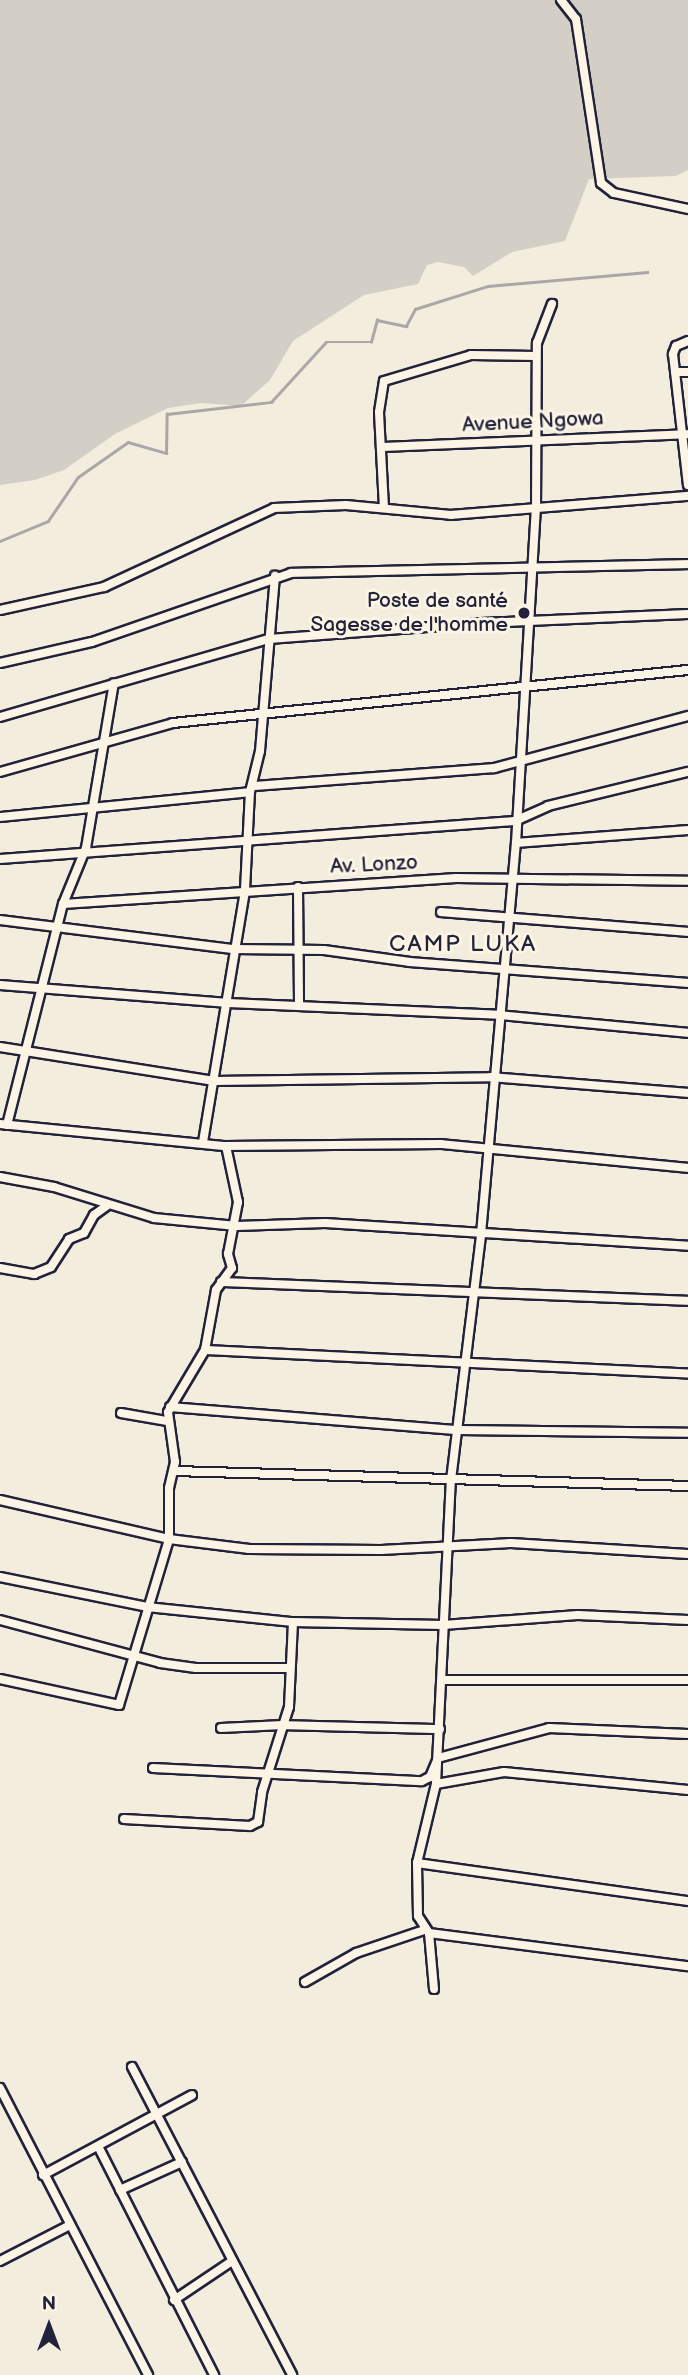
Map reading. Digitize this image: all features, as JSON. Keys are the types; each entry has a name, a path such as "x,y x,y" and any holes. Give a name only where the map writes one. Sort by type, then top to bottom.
{"street":[{"path":"561,0 576,19 601,183 614,193 688,209"},
{"path":"434,1989 426,1932 418,1916 417,1863 436,1784 439,1759 446,1545 451,1480 481,1234 491,1077 507,968 514,882 515,821 536,510 536,356 540,328 552,303"},
{"path":"683,342 673,354 685,434 688,485"},
{"path":"384,508 380,394 389,377 471,355 536,356"},
{"path":"675,372 688,372"},
{"name":"Avenue Ngowa","path":"381,447 685,434"},
{"path":"0,610 104,587 242,519 274,509 346,505 451,515 688,496"},
{"path":"0,663 92,642 275,576 533,566 688,564"},
{"path":"203,1142 245,890 275,576"},
{"path":"0,717 269,639 688,614"},
{"path":"0,772 173,723 262,717 688,670"},
{"path":"114,683 106,743 81,855 63,904 3,1125 226,1146 386,1141 688,1168"},
{"path":"0,817 521,763 688,716"},
{"path":"0,859 81,855 248,838 515,821 528,812 586,795 688,772"},
{"path":"516,843 688,830"},
{"name":"Av. Lonzo","path":"63,904 410,881 688,881"},
{"path":"298,887 299,1004"},
{"path":"441,912 688,932"},
{"path":"0,920 234,950 298,950 688,983"},
{"path":"0,985 42,985 228,1003 299,1004 499,1015 688,1033"},
{"path":"0,1047 24,1048 214,1080 491,1077 688,1093"},
{"path":"0,1679 119,1705 169,1539 169,1488 174,1471 167,1422 170,1407 205,1350 215,1290 232,1268 228,1254 237,1226 238,1202 226,1146"},
{"path":"0,1177 54,1187 154,1218 237,1226 325,1223 688,1246"},
{"path":"0,1268 34,1274 51,1267 69,1239 84,1233 94,1215 108,1205"},
{"path":"221,1282 474,1295 688,1301"},
{"path":"205,1350 688,1374"},
{"path":"170,1407 457,1430 688,1433"},
{"path":"121,1413 167,1422"},
{"path":"174,1471 688,1486"},
{"path":"0,1500 169,1539 249,1549 381,1550 511,1543 688,1554"},
{"path":"0,1577 147,1607 293,1622 443,1625 578,1615 688,1620"},
{"path":"0,1620 132,1656 196,1668 289,1668"},
{"path":"124,1819 255,1825 266,1776 290,1699 289,1668 293,1622"},
{"path":"443,1680 688,1680"},
{"path":"221,1728 283,1725 440,1729"},
{"path":"153,1768 266,1776 422,1781 430,1777 439,1759 549,1728 688,1734"},
{"path":"436,1784 504,1772 688,1790"},
{"path":"417,1863 688,1901"},
{"path":"304,1982 356,1953 426,1932 688,1966"},
{"path":"132,2067 292,2375"},
{"path":"0,2088 68,2226 148,2375"},
{"path":"43,2175 192,2095"},
{"path":"98,2146 214,2375"},
{"path":"120,2190 182,2162"},
{"path":"1,2259 68,2226"},
{"path":"174,2300 232,2261"}],"shaded area":[{"path":"0,0 688,0 688,170 676,176 589,179 565,241 512,252 473,276 464,267 438,262 427,265 418,284 364,295 293,341 270,380 241,406 201,403 168,408 115,434 64,470 35,480 0,485"}],"waterway":[{"path":"0,541 48,521 78,477 128,442 166,453 167,414 271,402 326,342 371,342 377,320 406,326 415,309 488,286 647,272"}],"place":[{"name":"Poste de santé Sagesse de l'homme","path":"524,613"}],"district":[{"name":"CAMP LUKA","path":"463,944"}]}
